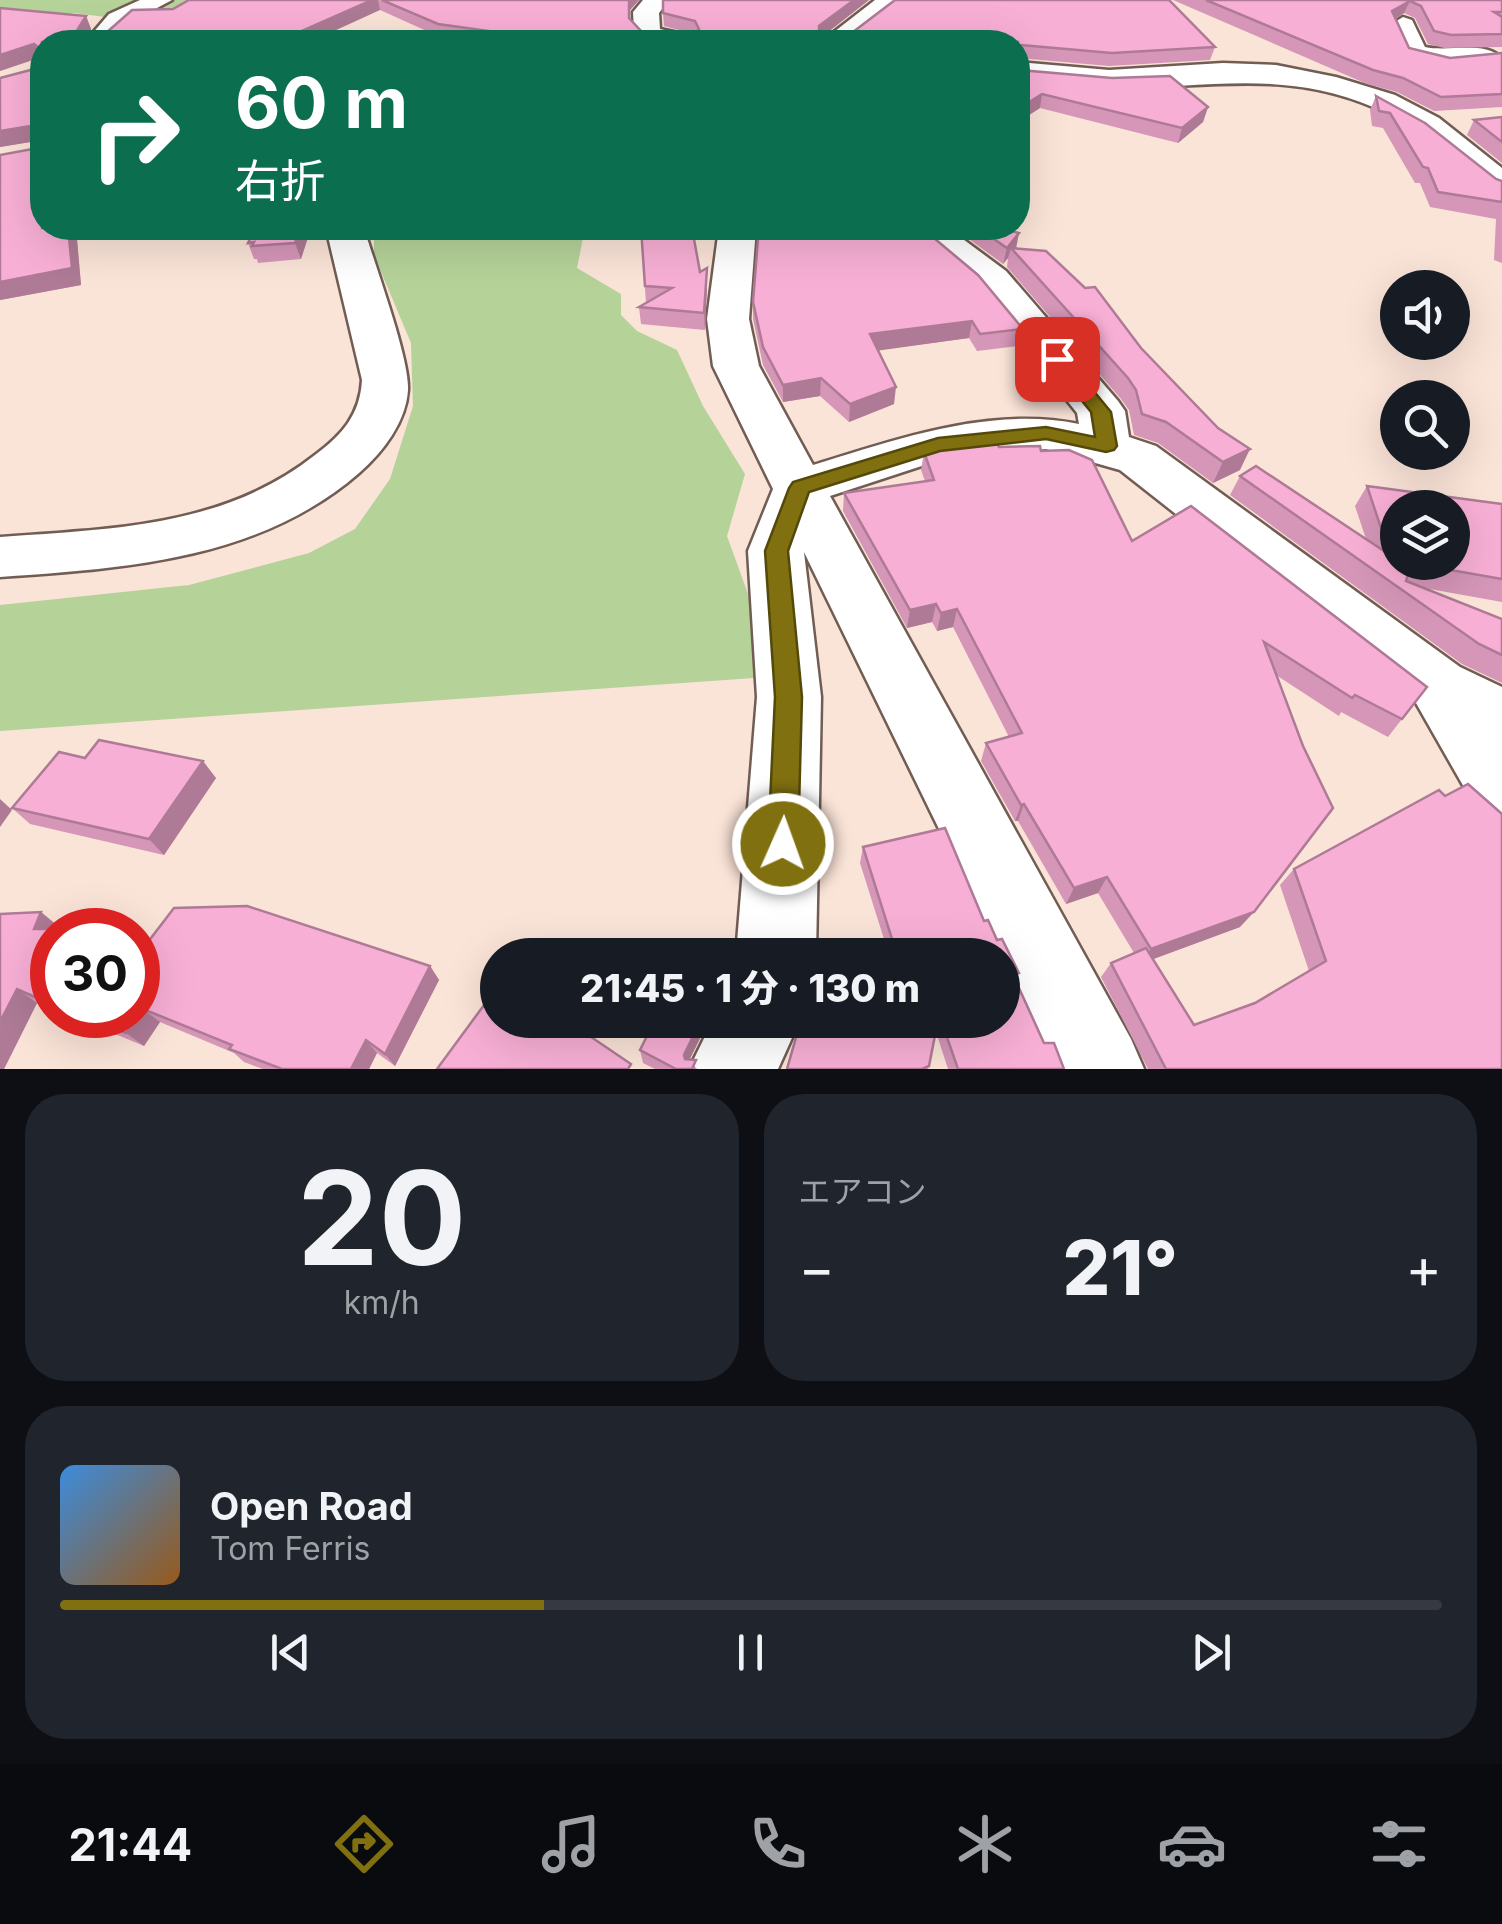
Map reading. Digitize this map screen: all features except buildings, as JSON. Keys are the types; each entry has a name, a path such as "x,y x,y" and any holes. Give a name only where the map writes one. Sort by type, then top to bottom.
{"street":[{"path":"108,30 118,19 160,0"},
{"path":"648,30 646,12 657,0"},
{"path":"850,30 891,0"},
{"path":"1403,24 1414,52 1444,60 1500,49"},
{"path":"1030,72 1109,79 1223,72 1276,74 1336,86 1384,101 1428,125 1502,185"},
{"path":"1428,125 1465,122"},
{"path":"0,557 142,546 222,528 278,506 336,468 368,432 386,398 385,380 349,240"},
{"path":"735,240 728,319 736,366 1101,1069"},
{"path":"940,240 992,280 1101,412 1106,446"},
{"path":"800,488 938,444 1046,433 1106,446 1138,458 1438,684 1502,718"},
{"path":"777,938 788,697 776,551 800,488"},
{"path":"1438,684 1502,788"},
{"path":"732,1069 749,1038"}],"green space":[{"path":"0,0 247,0 153,23 74,13 3,24 0,56"},
{"path":"374,240 583,240 577,268 621,294 621,315 637,331 677,350 703,406 745,474 727,536 752,605 769,677 0,731 0,605 189,585 309,553 355,529 390,479 413,406 411,343 374,255"}],"route":[{"path":"783,844 788,697 776,551 800,488 938,444 1046,433 1106,446 1101,412 1057,359"}]}
